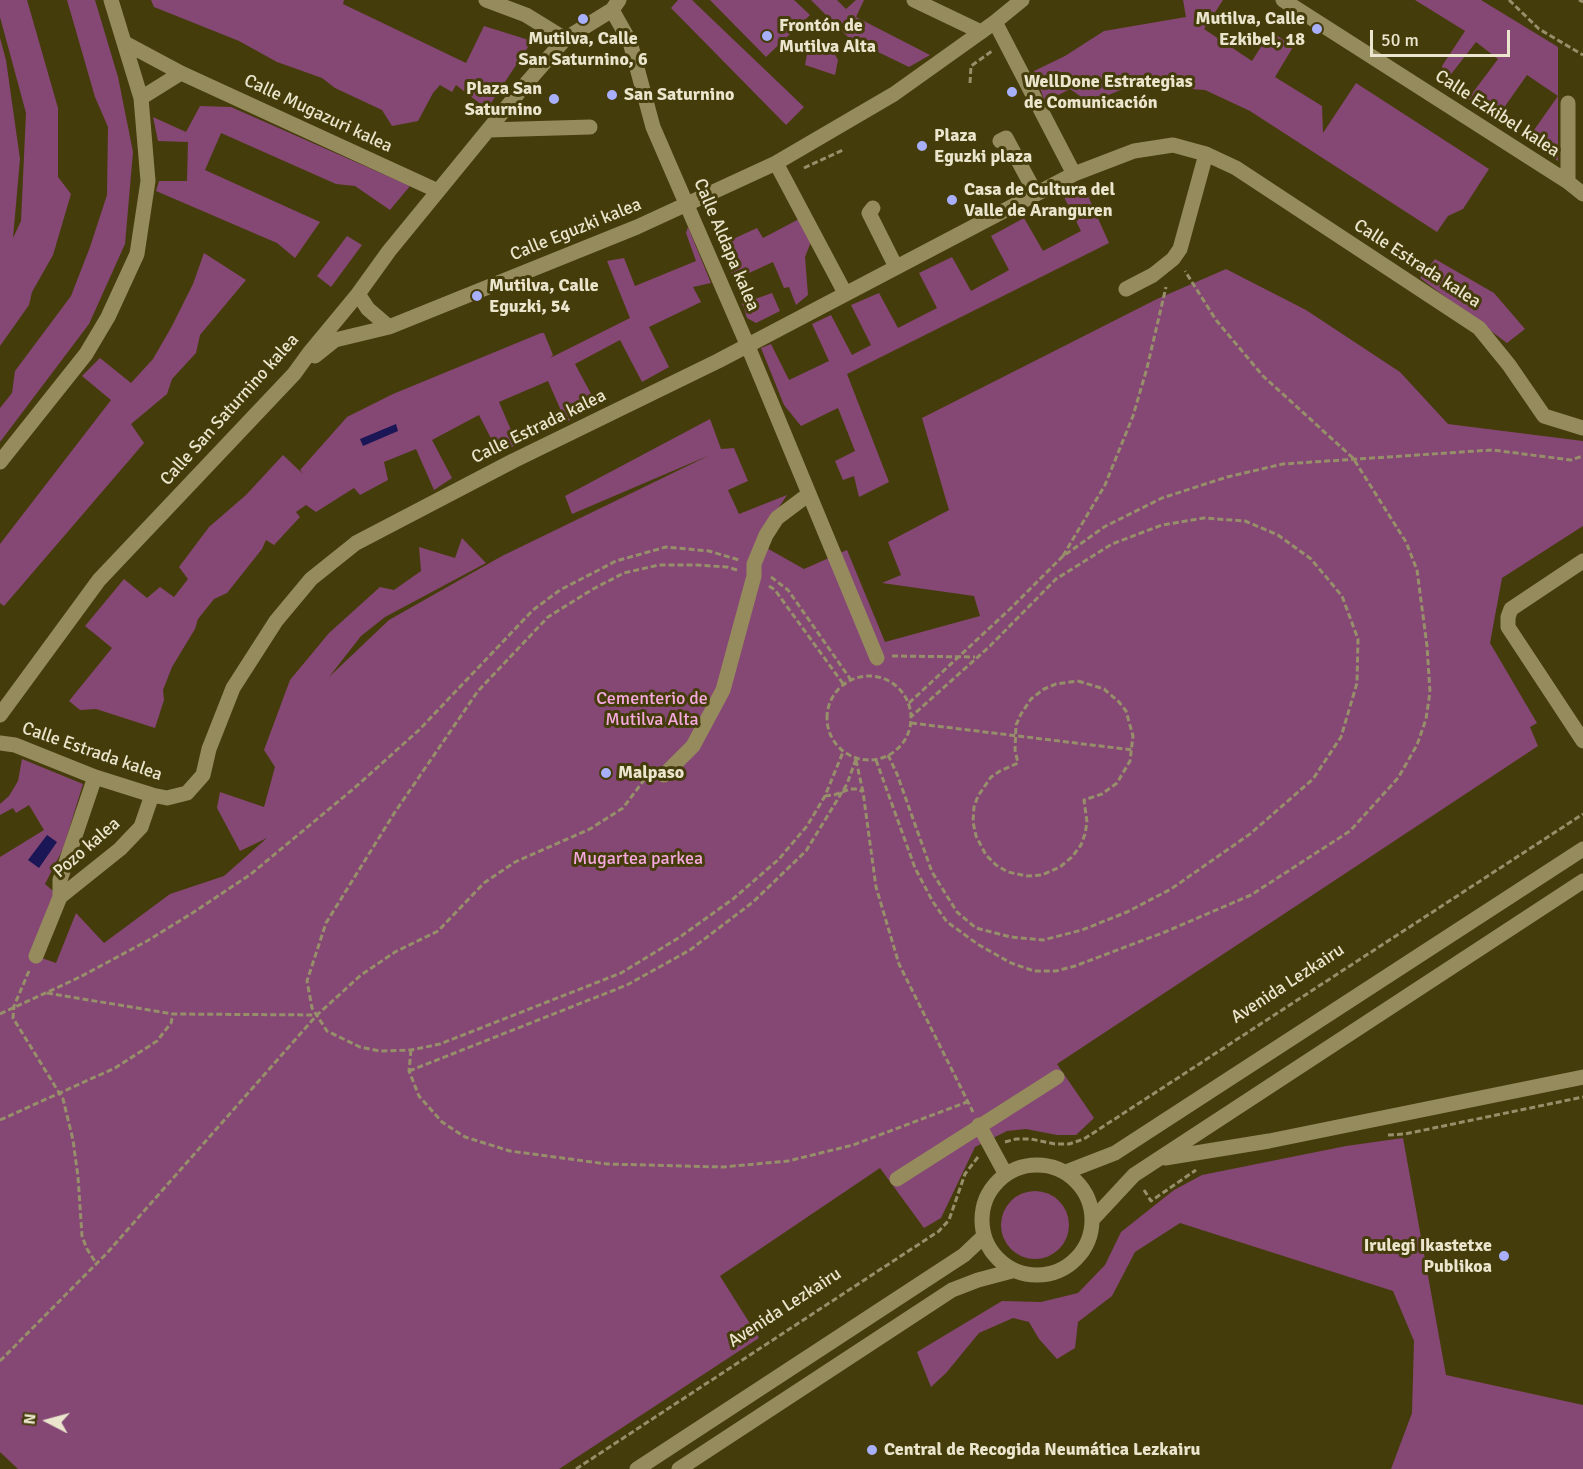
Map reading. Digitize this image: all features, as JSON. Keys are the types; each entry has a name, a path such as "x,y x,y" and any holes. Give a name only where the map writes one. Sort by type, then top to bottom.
{"street":[{"path":"0,462 86,354 108,317 137,254 148,181 141,98 111,0"},
{"path":"486,0 509,4 565,39"},
{"path":"914,0 981,32"},
{"name":"Calle Eguzki kalea","path":"294,374 335,340 389,327 636,227 776,163 894,94 1022,0"},
{"name":"Calle Ezkibel kalea","path":"1283,0 1568,182 1583,194"},
{"name":"Calle San Saturnino kalea","path":"0,715 99,580 294,374 389,251 565,39 615,5"},
{"name":"Calle Aldapa kalea","path":"615,5 630,42 653,127 747,344 877,658"},
{"path":"995,22 1074,174"},
{"name":"Calle Mugazuri kalea","path":"125,43 181,73 438,191"},
{"path":"141,98 181,73"},
{"name":"Calle Ezkibel kalea","path":"1568,103 1568,182"},
{"path":"488,130 590,127"},
{"path":"1000,141 1006,138 1036,194"},
{"name":"Calle Estrada kalea","path":"0,743 15,745 95,777 152,795 167,798 187,793 203,775 209,749 233,688 276,621 311,579 356,543 513,461 718,361 1074,174 1134,151 1173,145 1202,152 1236,168 1479,328 1509,365 1544,416 1583,428"},
{"path":"1126,289 1172,264 1170,247 1202,152"},
{"path":"776,163 845,293"},
{"path":"873,208 869,213 896,267"},
{"path":"358,294 368,309 389,327"},
{"path":"664,775 693,746 723,690 754,570 766,535 777,518 809,494"},
{"path":"1583,561 1511,609 1508,617 1508,627 1583,741"},
{"path":"36,956 60,897 60,880 95,777"},
{"name":"Pozo kalea","path":"60,897 120,849 141,827 152,795"},
{"path":"1066,1172 1115,1153 1583,849"},
{"path":"1093,1219 1131,1178 1583,881"},
{"path":"897,1179 1057,1077"},
{"path":"1159,1159 1269,1141 1583,1077"},
{"path":"979,1125 1005,1173"},
{"path":"679,1469 952,1290 1012,1271 1040,1276 1056,1272 1071,1264 1083,1252 1090,1236 1093,1219 1085,1193 1066,1172 1050,1166 1020,1167 1005,1173 992,1188 985,1203 982,1220 984,1236 997,1259 1012,1271"},
{"path":"637,1469 964,1255 984,1236"}],"path":[{"path":"1509,0 1539,29 1583,55"},
{"path":"970,83 971,66 1005,41"},
{"path":"784,177 843,150"},
{"path":"876,760 915,868 933,902 947,922 979,945 1011,963 1034,971 1056,971 1166,932 1251,895 1350,831 1398,778 1418,745 1426,718 1430,692 1427,646 1417,570 1406,542 1353,458 1263,376 1216,320 1185,270 1172,264 1133,416 1105,485 1062,557"},
{"path":"909,703 1062,557 1104,527 1161,498 1227,477 1283,464 1492,450 1570,460 1583,456"},
{"path":"888,755 932,873 957,912 976,928 1011,937 1043,940 1082,930 1127,912 1171,889 1250,834 1312,779 1341,737 1357,683 1358,639 1342,596 1311,559 1278,535 1245,520 1204,518 1162,525 1112,544 1056,579 977,657 912,716"},
{"path":"0,1014 80,977 147,941 252,874 419,730 533,610 560,590 616,561 666,547 710,551 754,570 788,590 851,680"},
{"path":"843,752 825,796 800,834 779,859 748,886 680,937 621,973 440,1044 411,1050 380,1052 360,1047 327,1031 312,1008 307,981 326,923 395,812 478,691 548,617 593,589 624,573 659,565 754,570 775,590 844,685"},
{"path":"879,677 877,658 977,657"},
{"path":"865,676 879,677 891,682 902,691 909,703 912,716 904,742 888,755 876,760 856,759 843,752 831,735 827,714 831,700 839,688 851,680 865,676"},
{"path":"1078,681 1104,689 1119,702 1130,721 1133,750 1126,771 1117,783 1102,794 1084,800 1087,822 1085,834 1072,857 1060,867 1042,875 1027,876 1008,872 986,855 976,836 973,822 974,807 984,786 1000,771 1018,763 1014,737 1021,714 1031,699 1044,689 1056,684 1078,681"},
{"path":"910,723 1133,750"},
{"path":"856,759 863,792 876,887 899,964 979,1125"},
{"path":"409,1071 627,985 690,950 753,902 806,851 847,784 856,759"},
{"path":"0,1361 96,1263 317,1016 362,975 395,952 438,931 484,883 515,861 590,829 623,808 646,776 664,775"},
{"path":"825,796 850,789 863,792"},
{"name":"Avenida Lezkairu","path":"1001,1143 1016,1139 1031,1139 1055,1144 1069,1144 1084,1139 1583,814"},
{"path":"36,956 14,1006 13,1018 63,1100 73,1140 82,1236 96,1263"},
{"path":"46,992 173,1014 317,1016"},
{"path":"0,1120 115,1068 157,1041 171,1023 173,1014"},
{"path":"411,1050 409,1071 419,1096 442,1122 465,1137 510,1150 607,1164 723,1167 788,1161 853,1145 967,1102"},
{"name":"Avenida Lezkairu","path":"576,1469 939,1230 952,1214 965,1174 983,1153"}],"green space":[{"path":"0,0 27,0 58,108 58,177 71,194 53,255 32,292 29,305 0,346 0,38 6,60 20,159 13,238 21,221 26,113 0,17"},
{"path":"67,0 95,0 118,77 133,152 125,244 89,324 0,442 0,408 12,393 15,371 71,296 107,195 108,127 95,97"},
{"path":"151,0 344,0 343,4 466,63 484,26 532,41 487,109 456,85 452,92 440,85 433,93 418,121 392,126 382,110 335,88 322,78 277,62 239,41 154,7"},
{"path":"678,0 692,0 804,107 786,125 671,8"},
{"name":"Frontón de Mutilva Alta","path":"710,0 794,0 810,15 766,57"},
{"path":"811,0 837,0 846,9 856,0 864,0 856,17 930,55 909,67 849,38"},
{"path":"1183,0 1223,0 1204,29 1252,61 1271,31 1293,47 1275,77 1322,106 1323,133 1356,83 1489,169 1463,209 1448,216 1437,232 1250,111 1205,90 1132,85 1090,103 1070,89 1045,102 1034,71 1065,56 1104,31 1186,17"},
{"path":"1415,0 1481,0 1558,47 1558,96 1527,75 1496,119 1468,99 1498,59 1476,42 1445,82 1442,66 1465,31"},
{"path":"809,43 830,46 838,60 835,75 805,65"},
{"path":"1558,96 1558,161 1527,140"},
{"path":"200,106 231,107 410,186 390,210 355,186 336,184 221,133 205,170 320,222 295,258 277,243 156,191 159,181 187,181 188,142 158,141 153,117 186,132"},
{"path":"1084,187 1109,243 847,374 889,482 859,497 854,476 843,480 835,461 855,451 838,408 801,426 784,405 761,348 771,344 789,380 829,361 812,324 831,315 852,355 871,345 851,305 879,293 898,328 937,308 919,273 952,257 971,291 1009,270 991,236 1024,218 1043,251 1081,231 1064,197"},
{"path":"799,219 814,234 805,257 808,295 796,305 789,287 784,288 773,262 734,280 720,245 757,228 763,238"},
{"path":"688,227 711,283 693,287 701,302 649,327 669,367 642,382 620,340 575,364 597,405 566,422 548,381 499,402 517,444 499,454 479,415 432,440 452,478 434,490 416,449 384,462 388,480 360,495 354,488 316,512 306,505 296,512 300,517 274,545 266,540 262,549 227,593 214,599 198,619 195,629 172,667 163,690 164,700 155,728 96,709 80,710 69,701 112,648 85,626 124,579 147,598 160,587 174,597 188,579 179,567 209,527 246,495 283,455 303,474 300,470 347,417 393,394 541,333 544,333 553,355 550,358 630,318 607,261 624,258 635,286 696,261 686,233"},
{"path":"347,236 362,245 331,287 317,276"},
{"path":"204,253 246,280 200,335 196,353 172,379 167,394 131,424 144,443 4,606 0,603 0,544 111,400 82,376 100,358 131,383 153,359 172,326 193,284"},
{"path":"1435,259 1494,293 1525,329 1507,343 1420,278"},
{"name":"Mugartea parkea","path":"1226,269 1306,310 1400,372 1448,424 1583,441 1583,526 1502,578 1490,643 1537,723 1530,727 1538,746 1057,1064 1094,1118 1076,1135 1057,1135 1026,1129 1007,1131 975,1147 941,1218 924,1228 880,1168 720,1276 759,1338 559,1469 18,1469 0,1452 0,857 44,830 29,805 16,813 13,808 0,815 0,804 9,796 18,781 22,759 83,784 63,849 45,884 60,897 36,956 56,963 76,913 104,943 170,894 224,876 267,838 240,851 217,808 220,792 264,807 275,767 264,750 290,680 329,633 380,587 394,590 421,571 419,547 455,558 462,538 486,563 385,617 361,636 329,677 389,620 502,556 710,455 572,514 565,496 710,419 721,449 734,448 748,481 728,490 739,514 787,495 756,542 804,569 847,550 885,642 980,616 974,596 882,583 901,575 888,542 949,510 922,418 1157,299"},
{"path":"772,293 780,311 756,323 747,318 741,304"},
{"path":"1403,1138 1446,1375 1583,1405 1583,1469 1391,1469 1412,1413 1414,1341 1393,1291 1180,1223 1135,1252 1112,1296 1078,1322 1075,1348 1057,1359 1039,1339 1029,1322 1013,1318 979,1333 946,1373 931,1387 917,1352 1002,1301 1041,1302 1078,1293 1105,1265 1121,1232 1174,1190 1202,1175 1346,1146"},
{"path":"1028,1191 1042,1191 1054,1196 1064,1206 1069,1225 1064,1244 1054,1254 1042,1259 1028,1259 1016,1254 1006,1244 1001,1232 1001,1218 1006,1206 1016,1196"}],"shaded area":[{"path":"396,424 398,431 363,446 360,439"},
{"path":"47,835 57,842 39,868 28,860"}],"place":[{"name":"Mutilva, Calle San Saturnino, 6","path":"583,19"},
{"name":"Mutilva, Calle Ezkibel, 18","path":"1317,29"},
{"name":"Frontón de Mutilva Alta","path":"767,36"},
{"name":"WellDone Estrategias de Comunicación","path":"1012,92"},
{"name":"San Saturnino","path":"612,95"},
{"name":"Plaza San Saturnino","path":"554,99"},
{"name":"Plaza Eguzki plaza","path":"922,146"},
{"name":"Casa de Cultura del Valle de Aranguren","path":"952,200"},
{"name":"Mutilva, Calle Eguzki, 54","path":"477,296"},
{"name":"Malpaso","path":"606,773"},
{"name":"Irulegi Ikastetxe Publikoa","path":"1504,1256"},
{"name":"Central de Recogida Neumática Lezkairu","path":"872,1450"}],"park label":[{"name":"Cementerio de Mutilva Alta","path":"652,709"}]}
